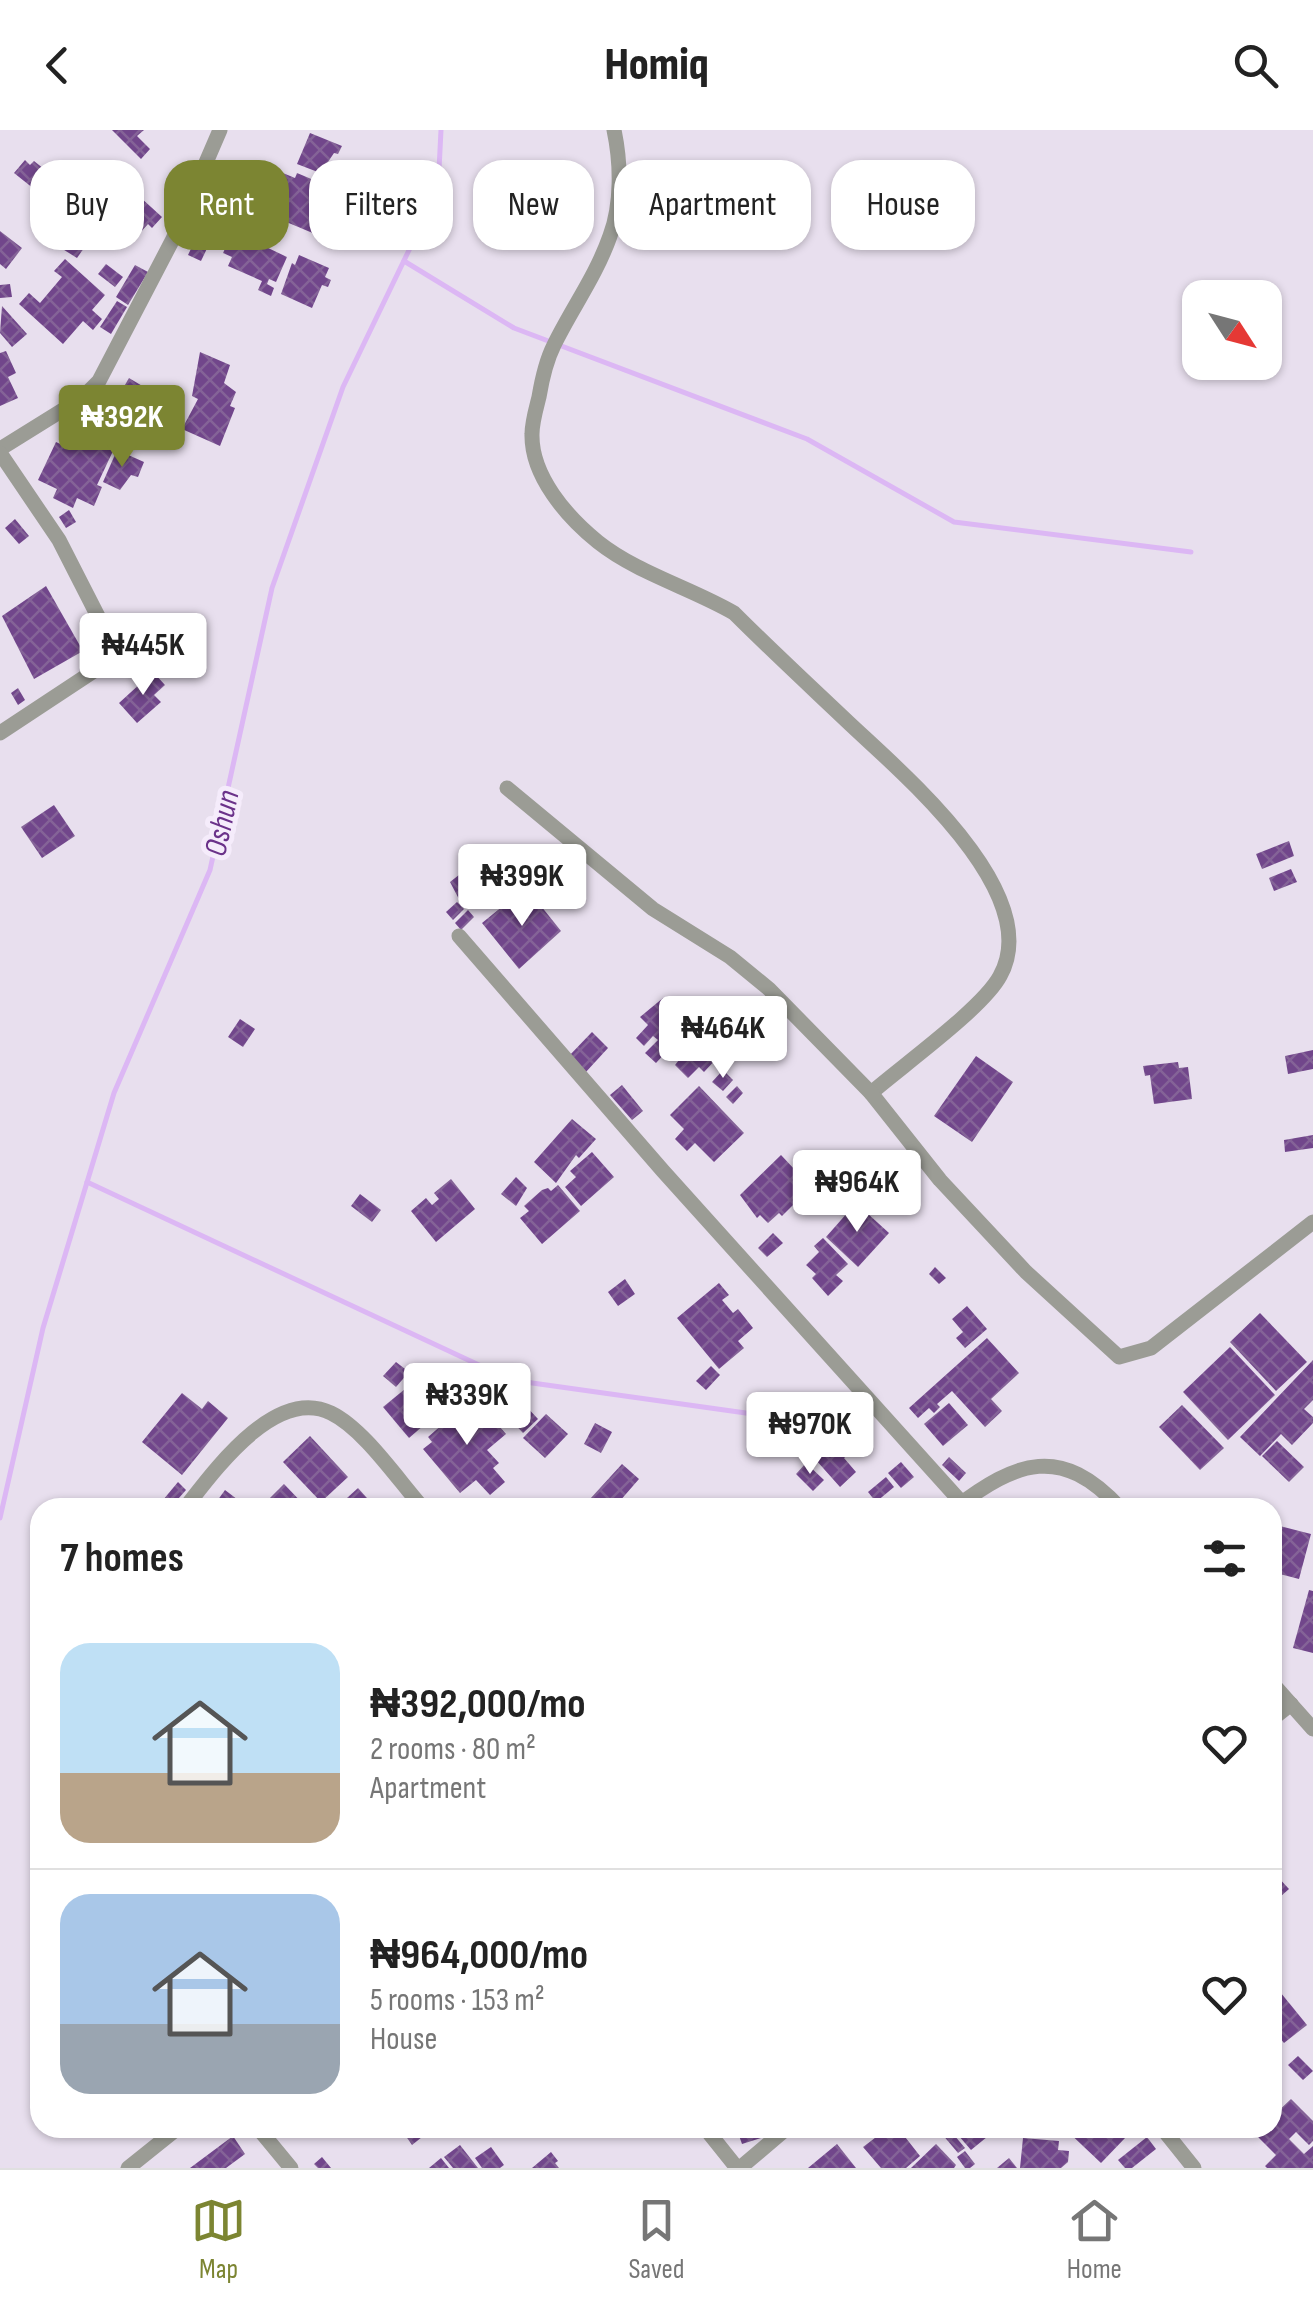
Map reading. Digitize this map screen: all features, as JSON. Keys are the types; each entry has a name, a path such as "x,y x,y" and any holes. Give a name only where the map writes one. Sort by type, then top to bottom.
{"street":[{"path":"0,733 106,663 112,651 60,540 0,451 82,398 99,381 173,239 220,130"},
{"path":"614,130 621,163 612,232 590,285 554,345 544,371 532,433 535,458 545,480 574,522 616,555 734,614 932,802 970,847 997,892 1008,931 1008,958 1000,978 978,1002 871,1093"},
{"path":"507,788 653,909 730,957 768,989 871,1093 940,1180 1026,1272 1119,1357 1151,1348 1310,1231"},
{"path":"459,936 953,1498"},
{"path":"193,1498 246,1436 285,1414 309,1407 334,1414 414,1498"},
{"path":"970,1498 1014,1471 1034,1464 1080,1476 1108,1498"},
{"path":"1282,1694 1313,1729"},
{"path":"1282,1711 1291,1704"},
{"path":"128,2168 166,2138"},
{"path":"266,2138 291,2168"},
{"path":"713,2138 738,2168 775,2138"},
{"path":"1170,2138 1194,2168"}],"building":[{"path":"112,130 144,130 137,136 150,149 141,159"},
{"path":"310,133 342,146 329,160 309,160 309,169 297,164"},
{"path":"25,160 30,165 30,186 14,173"},
{"path":"297,173 309,178 309,231 289,223 289,176 295,178"},
{"path":"144,201 162,217 152,228 148,224 144,228"},
{"path":"0,231 22,248 6,269 0,264"},
{"path":"64,250 83,250 77,258"},
{"path":"190,250 206,250 201,261 188,255"},
{"path":"272,250 287,257 276,282 269,279 267,284 274,288 271,296 258,290 262,281 228,266 232,257 223,253"},
{"path":"299,255 329,268 325,277 331,280 328,287 322,285 312,308 281,294 292,263 295,265"},
{"path":"65,259 105,295 92,310 102,319 93,330 83,321 63,344 19,304 29,293 40,303 62,277 54,271"},
{"path":"106,264 123,277 115,287 98,274"},
{"path":"135,265 148,272 128,305 116,297"},
{"path":"10,284 12,297 0,298 0,285"},
{"path":"117,301 127,307 111,334 100,327"},
{"path":"2,306 27,334 12,347 0,333"},
{"path":"6,351 16,373 8,377 18,398 0,406 0,353"},
{"path":"200,352 230,365 224,383 236,392 230,406 235,408 220,446 182,429 198,399 192,396"},
{"path":"129,378 144,387 140,394 136,392 123,415 111,409"},
{"path":"79,431 113,451 97,485 102,487 94,506 77,498 73,508 53,498 57,489 38,480 56,442 71,449"},
{"path":"117,450 144,462 138,477 131,475 120,490 103,482"},
{"path":"69,510 76,522 66,528 59,517"},
{"path":"15,519 29,536 19,544 5,528"},
{"path":"46,586 83,651 34,679 2,616"},
{"path":"153,672 165,685 154,695 161,702 137,723 119,703"},
{"path":"18,688 25,700 18,705 11,693"},
{"path":"54,805 75,836 42,858 21,827"},
{"path":"1289,841 1294,856 1262,869 1256,854"},
{"path":"542,855 559,877 544,889 527,868"},
{"path":"483,856 489,864 495,860 509,880 479,904 470,893 460,901 450,882"},
{"path":"1291,869 1297,882 1274,891 1269,878"},
{"path":"533,896 561,931 519,969 482,923 514,897 521,906"},
{"path":"457,902 464,909 453,920 446,912"},
{"path":"468,910 474,917 461,930 455,923"},
{"path":"663,998 712,1043 709,1046 719,1056 704,1072 699,1067 688,1078 675,1065 679,1060 668,1050 656,1063 645,1053 658,1040 653,1036 644,1046 636,1038 648,1025 640,1017"},
{"path":"240,1019 255,1029 243,1047 228,1037"},
{"path":"592,1032 608,1048 585,1073 568,1057"},
{"path":"1313,1050 1313,1069 1288,1074 1285,1056"},
{"path":"976,1056 1013,1082 972,1142 934,1116"},
{"path":"1178,1062 1179,1068 1188,1067 1192,1099 1154,1104 1150,1075 1145,1076 1143,1066"},
{"path":"723,1070 733,1080 723,1091 712,1082"},
{"path":"622,1085 643,1111 632,1120 610,1095"},
{"path":"699,1086 744,1133 714,1162 695,1143 687,1151 675,1139 684,1129 670,1115"},
{"path":"737,1086 743,1093 733,1104 726,1097"},
{"path":"572,1119 596,1139 579,1158 576,1155 556,1183 534,1162"},
{"path":"1313,1135 1313,1148 1285,1152 1284,1140"},
{"path":"592,1152 614,1177 581,1206 565,1187 576,1177 570,1171"},
{"path":"781,1155 811,1187 782,1216 779,1213 768,1223 760,1215 757,1218 740,1195"},
{"path":"827,1161 851,1186 836,1201 812,1176"},
{"path":"516,1177 527,1188 516,1206 501,1194"},
{"path":"451,1179 475,1209 436,1242 411,1211 426,1198 432,1205 439,1199 434,1193"},
{"path":"558,1185 580,1211 542,1244 520,1218 529,1211 524,1206 542,1190 551,1191"},
{"path":"360,1194 381,1210 372,1222 351,1206"},
{"path":"856,1203 889,1233 858,1267 826,1237"},
{"path":"773,1233 783,1243 767,1257 758,1248"},
{"path":"823,1238 848,1264 836,1275 843,1281 828,1296 806,1265 819,1252 814,1246"},
{"path":"935,1267 946,1278 939,1284 929,1274"},
{"path":"625,1279 635,1294 618,1306 608,1292"},
{"path":"719,1283 729,1295 722,1300 733,1313 738,1309 753,1328 738,1341 744,1348 719,1369 677,1318"},
{"path":"967,1306 987,1329 965,1348 956,1338 963,1332 952,1319"},
{"path":"1260,1313 1307,1362 1276,1391 1230,1342"},
{"path":"987,1338 1019,1373 991,1399 1002,1411 985,1427 952,1391 937,1404 940,1407 934,1413 929,1408 918,1418 909,1408"},
{"path":"1230,1347 1275,1395 1228,1440 1183,1392"},
{"path":"1313,1360 1313,1400 1304,1409 1313,1417 1313,1423 1292,1445 1281,1434 1260,1456 1240,1437"},
{"path":"396,1362 409,1372 396,1387 383,1376"},
{"path":"711,1366 720,1375 706,1390 696,1381"},
{"path":"427,1371 452,1401 409,1438 383,1407"},
{"path":"505,1373 530,1399 524,1404 538,1419 523,1433 507,1416 501,1422 478,1398"},
{"path":"182,1393 202,1409 208,1401 228,1418 182,1475 142,1442"},
{"path":"474,1397 506,1434 487,1450 499,1463 493,1468 505,1482 490,1495 476,1480 460,1493 423,1449 432,1442 428,1437"},
{"path":"949,1403 968,1425 943,1446 924,1424"},
{"path":"1182,1405 1224,1448 1200,1470 1159,1427"},
{"path":"835,1408 864,1440 844,1458 856,1472 840,1487 799,1441"},
{"path":"546,1414 568,1434 545,1458 523,1438"},
{"path":"595,1423 612,1432 601,1453 584,1444"},
{"path":"310,1436 348,1477 325,1498 317,1498 283,1462"},
{"path":"1277,1441 1304,1467 1289,1482 1262,1456"},
{"path":"949,1457 966,1473 959,1481 942,1465"},
{"path":"901,1462 914,1477 901,1488 888,1473"},
{"path":"806,1463 824,1480 813,1491 796,1474"},
{"path":"622,1464 639,1479 622,1498 591,1498"},
{"path":"886,1477 894,1487 881,1498 873,1498 868,1492"},
{"path":"178,1482 186,1490 179,1498 165,1498"},
{"path":"284,1484 297,1498 270,1498"},
{"path":"358,1488 367,1498 347,1498"},
{"path":"225,1490 235,1498 219,1498"},
{"path":"1282,1527 1311,1534 1299,1579 1282,1575"},
{"path":"1309,1590 1313,1591 1313,1653 1293,1648"},
{"path":"1282,1994 1307,2025 1284,2043 1282,2040"},
{"path":"1298,2056 1313,2071 1303,2080 1288,2065"},
{"path":"1291,2099 1313,2121 1313,2141 1309,2145 1296,2132 1289,2139 1304,2154 1313,2146 1313,2168 1265,2166 1276,2155 1259,2138 1282,2138 1282,2108"},
{"path":"230,2138 245,2154 226,2168 190,2168"},
{"path":"740,2138 761,2138 742,2144"},
{"path":"875,2138 906,2138 920,2156 906,2168 881,2168 863,2147"},
{"path":"945,2138 957,2138 965,2148 958,2153"},
{"path":"961,2138 986,2138 971,2150"},
{"path":"1023,2138 1059,2141 1058,2150 1069,2151 1068,2162 1061,2168 1020,2168"},
{"path":"1075,2138 1125,2138 1101,2163"},
{"path":"1146,2138 1156,2149 1132,2168 1125,2168 1118,2160"},
{"path":"837,2144 856,2168 808,2168"},
{"path":"936,2144 956,2165 954,2168 911,2168"},
{"path":"460,2145 478,2168 453,2168 444,2157"},
{"path":"491,2147 504,2165 482,2168 475,2158"},
{"path":"965,2151 975,2164 970,2168 965,2168 957,2157"},
{"path":"551,2152 559,2168 532,2168"},
{"path":"322,2157 331,2168 314,2164"},
{"path":"441,2158 449,2168 429,2168"},
{"path":"1009,2158 1017,2168 997,2168"}],"waterway":[{"name":"Oshun","path":"0,1518 43,1328 114,1093 210,870 272,588 343,387 438,190 441,130"},
{"path":"404,261 514,328 807,439 954,522 1191,552"},
{"path":"87,1182 511,1380 760,1415"}]}
